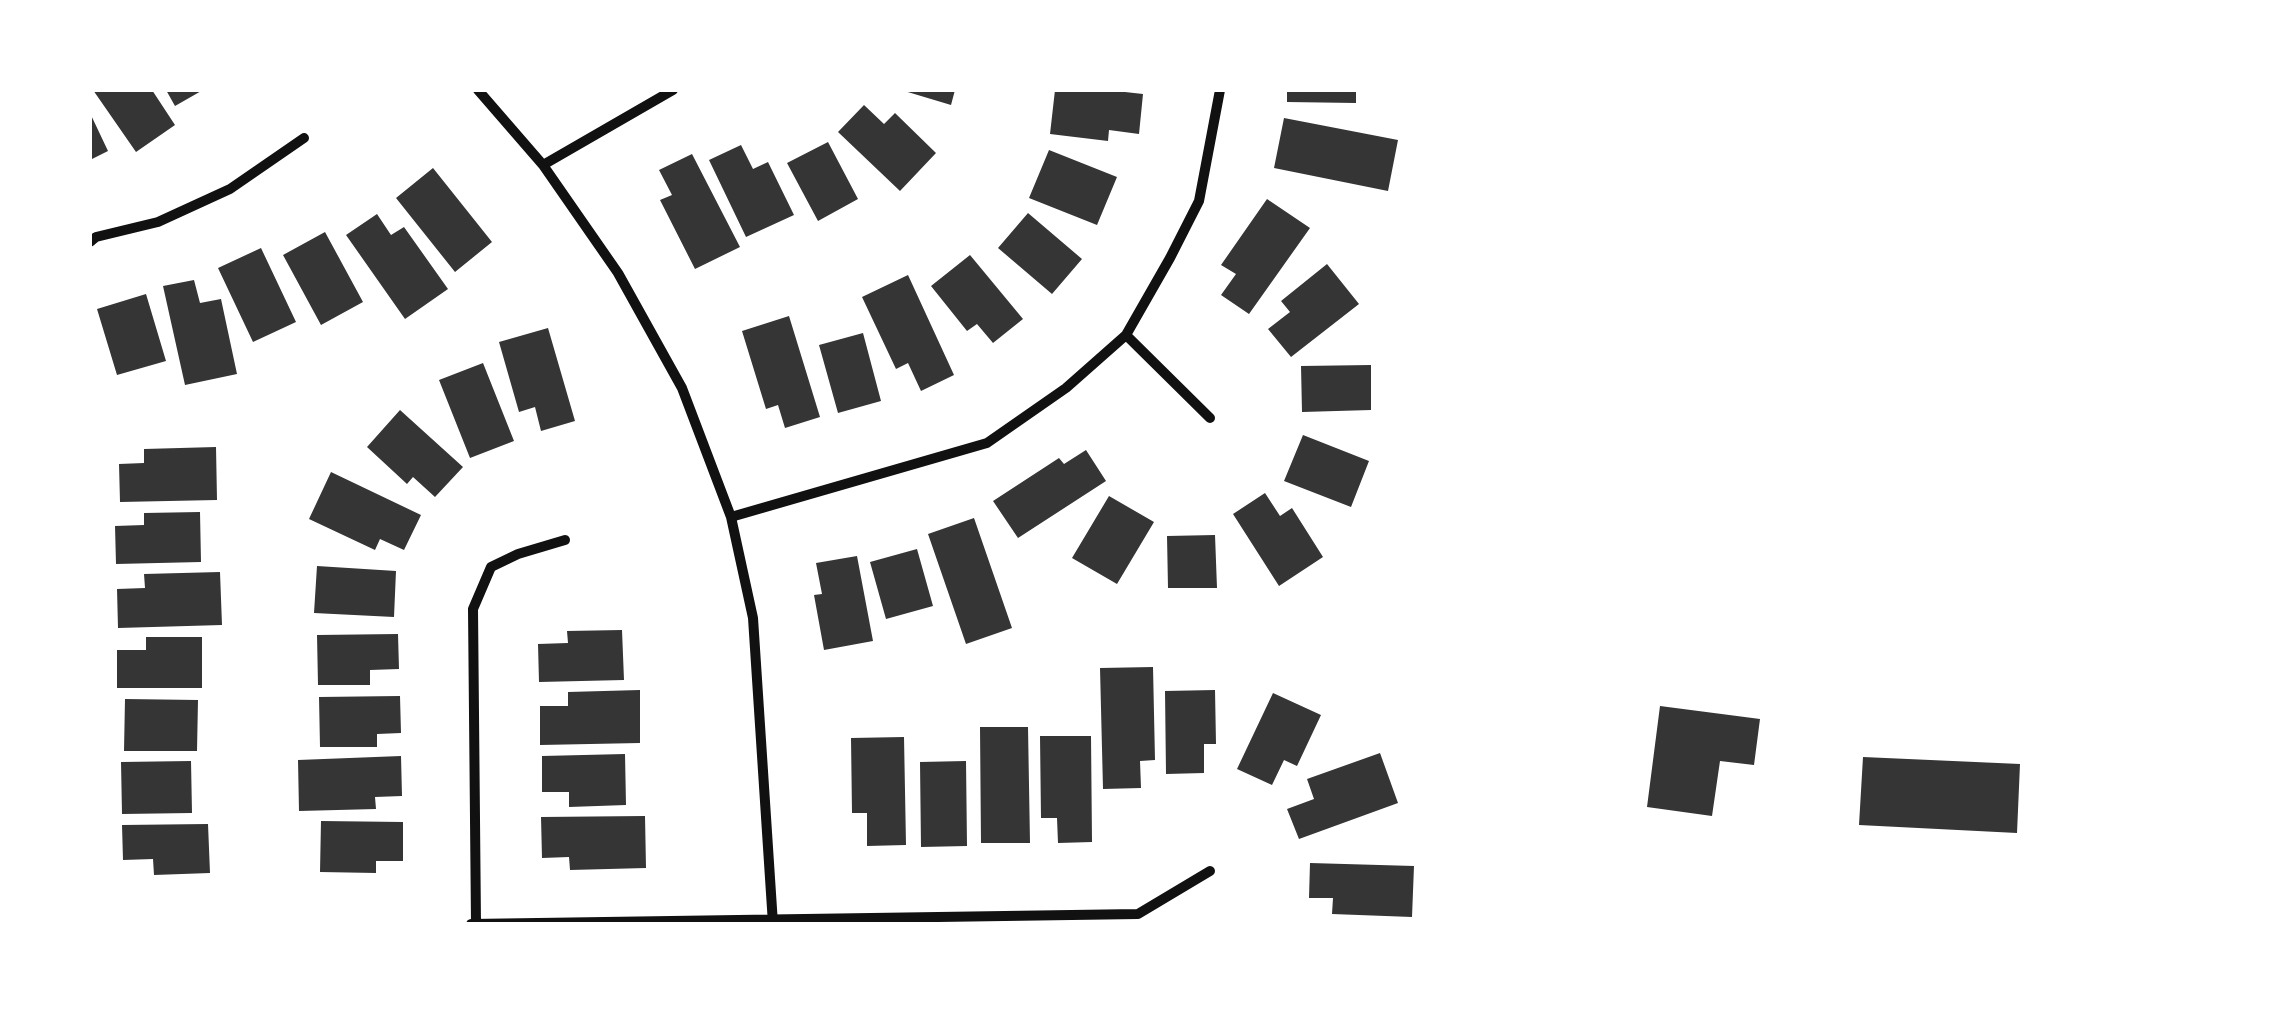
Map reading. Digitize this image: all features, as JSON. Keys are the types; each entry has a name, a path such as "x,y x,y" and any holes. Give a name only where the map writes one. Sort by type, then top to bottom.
{"street":[{"path":"478,90 544,165 618,273 682,388 731,517 754,618 773,922"},
{"path":"544,165 673,90"},
{"path":"731,517 987,443 1066,388 1126,335 1170,258 1198,201 1220,90"},
{"path":"90,242 96,237 158,222 230,190 304,138"},
{"path":"1126,335 1210,418"},
{"path":"565,540 518,554 492,568 473,610 473,924 1138,914 1210,871"}],"building":[{"path":"93,90 152,90 175,125 136,152"},
{"path":"166,90 203,90 175,106"},
{"path":"901,90 955,90 951,105"},
{"path":"1055,90 1143,94 1139,134 1109,130 1108,141 1050,134"},
{"path":"1287,90 1356,90 1356,103 1287,102"},
{"path":"864,105 884,124 895,113 936,153 900,191 838,132"},
{"path":"90,113 108,151 90,160"},
{"path":"1284,118 1398,140 1388,191 1274,168"},
{"path":"828,142 858,199 818,221 787,163"},
{"path":"741,145 753,169 768,162 794,215 746,237 709,160"},
{"path":"1049,150 1117,177 1097,225 1029,198"},
{"path":"692,154 740,247 695,269 660,200 672,195 659,170"},
{"path":"433,168 492,242 455,272 396,198"},
{"path":"1267,199 1310,228 1249,314 1221,295 1236,274 1221,265"},
{"path":"1028,213 1082,259 1052,294 998,248"},
{"path":"377,214 391,235 404,227 448,289 405,319 346,235"},
{"path":"325,232 363,302 321,325 283,255"},
{"path":"261,248 296,322 253,342 218,268"},
{"path":"970,255 1023,319 993,343 977,324 967,331 931,286"},
{"path":"1327,264 1359,304 1291,357 1268,329 1290,312 1281,301"},
{"path":"908,275 954,375 921,391 908,363 896,369 862,297"},
{"path":"194,280 200,303 221,299 237,374 185,385 163,286"},
{"path":"146,294 166,361 117,375 97,309"},
{"path":"789,316 820,417 785,428 778,405 766,409 742,331"},
{"path":"548,328 575,421 541,431 535,407 519,412 499,342"},
{"path":"863,333 881,401 838,413 819,345"},
{"path":"483,363 514,441 470,458 439,380"},
{"path":"1371,365 1371,410 1302,412 1301,366"},
{"path":"400,410 463,467 435,497 413,477 407,484 367,447"},
{"path":"1303,435 1369,461 1351,507 1284,481"},
{"path":"216,447 217,500 120,502 119,464 144,463 144,449"},
{"path":"1086,450 1106,481 1018,538 993,501 1059,458 1064,464"},
{"path":"331,472 421,515 404,550 380,539 375,550 309,519"},
{"path":"1265,493 1280,516 1292,508 1323,557 1279,586 1233,514"},
{"path":"1109,496 1154,522 1117,584 1072,558"},
{"path":"200,512 201,562 116,564 115,526 144,525 144,513"},
{"path":"974,518 1012,628 966,644 928,534"},
{"path":"1215,535 1217,588 1168,588 1167,536"},
{"path":"917,549 933,606 886,619 870,562"},
{"path":"857,556 873,641 824,650 814,595 822,594 816,563"},
{"path":"317,566 396,571 394,617 314,613"},
{"path":"220,572 222,625 118,628 117,589 145,588 144,574"},
{"path":"622,630 624,680 539,682 538,644 568,643 567,631"},
{"path":"398,634 399,669 370,670 370,685 318,685 317,635"},
{"path":"146,637 202,637 202,688 117,688 117,650 146,650"},
{"path":"1153,667 1155,760 1140,761 1141,788 1103,789 1100,668"},
{"path":"640,690 640,743 540,745 540,706 568,706 568,692"},
{"path":"1215,690 1216,744 1204,744 1204,773 1166,774 1165,691"},
{"path":"1273,693 1321,715 1297,766 1284,760 1272,785 1237,769"},
{"path":"400,696 401,733 377,734 377,747 320,747 319,697"},
{"path":"125,699 198,700 197,751 124,751"},
{"path":"1660,706 1760,719 1754,765 1720,761 1712,816 1647,807"},
{"path":"980,727 1028,727 1030,843 981,843"},
{"path":"1040,736 1091,736 1092,842 1058,843 1057,818 1041,818"},
{"path":"904,737 906,845 867,846 867,813 852,813 851,738"},
{"path":"1380,753 1398,803 1299,839 1287,809 1314,799 1307,779"},
{"path":"625,754 626,805 569,807 569,792 542,792 542,756"},
{"path":"401,756 402,796 375,797 376,809 299,811 298,760"},
{"path":"1863,757 2020,764 2017,833 1859,825"},
{"path":"191,761 192,813 122,814 121,762"},
{"path":"966,761 967,846 921,847 920,762"},
{"path":"645,816 646,868 570,870 569,857 542,858 541,817"},
{"path":"321,821 403,822 403,861 376,861 376,873 320,872"},
{"path":"208,824 210,873 154,875 153,859 123,860 122,825"},
{"path":"1310,863 1414,866 1412,917 1332,914 1333,898 1309,898"}]}
